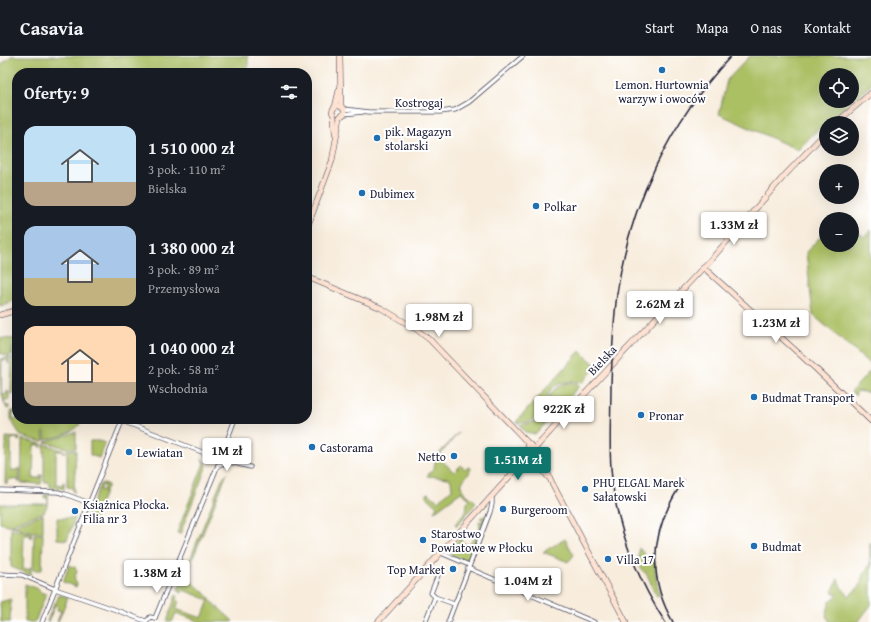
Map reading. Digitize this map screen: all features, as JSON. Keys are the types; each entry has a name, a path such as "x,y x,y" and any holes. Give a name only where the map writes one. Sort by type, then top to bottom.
{"street":[{"path":"312,215 330,167 342,112 340,56"},
{"name":"Kostrogaj","path":"342,112 440,112 458,109 469,102 523,56"},
{"path":"335,144 334,116 332,112 335,107 340,84"},
{"path":"844,116 871,93"},
{"path":"335,107 342,112"},
{"path":"334,116 337,118 342,112"},
{"name":"Bielska","path":"378,622 567,413 819,139"},
{"path":"703,267 831,382 871,422"},
{"path":"312,279 381,308 416,329 440,350 527,442 533,451 542,459 551,481 626,622"},
{"path":"0,315 12,311"},
{"path":"42,622 121,424"},
{"path":"130,424 215,457"},
{"path":"222,454 232,424"},
{"path":"215,457 218,454 222,454"},
{"path":"222,454 226,456 226,461"},
{"path":"215,457 215,462 218,465"},
{"path":"218,465 222,465 226,461"},
{"path":"226,461 250,467"},
{"path":"155,618 218,465"},
{"path":"0,490 58,492 89,503"},
{"path":"448,622 490,512 492,497"},
{"path":"484,505 490,512"},
{"path":"441,553 594,622"},
{"path":"440,570 431,593 435,597 454,604"},
{"path":"0,574 22,575 55,589 108,607 140,620 146,621 150,617 155,618 158,622"},
{"path":"425,622 435,597"}],"green space":[{"path":"11,56 248,56 248,68 12,68 12,302 0,306 0,66"},
{"path":"750,56 871,56 871,85 859,95 859,68 819,68 819,108 844,108 834,116 819,116 819,129 798,150 719,114 727,80"},
{"path":"871,230 871,365 813,315 806,252 819,238 819,252 859,252 859,232 864,237"},
{"path":"0,338 12,339 11,355 8,356 0,353"},
{"path":"580,351 597,366 582,383 564,382 552,388 536,417 532,420 517,423 516,422"},
{"path":"10,357 9,364 8,360 2,360 1,388 0,359"},
{"path":"12,357 12,394 11,394"},
{"path":"871,370 871,393 857,391 855,396 851,392"},
{"path":"567,383 576,384 579,386 536,434 525,432 520,425 535,421 540,417 549,396 553,391"},
{"path":"7,391 9,392 9,400 4,400 5,404 3,398 2,394 7,394"},
{"path":"14,424 80,424 73,431 45,440 45,433 43,432 43,442 21,436"},
{"path":"76,432 76,448 66,448 45,442"},
{"path":"459,432 438,457 454,472 461,465 465,469 469,467 471,468 469,474 463,481 462,488 463,491 476,503 457,526 455,524 466,512 467,503 470,499 461,492 434,511 437,506 426,496 428,493 438,501 452,489 449,478 427,476 434,468 436,457"},
{"path":"6,437 20,438 19,441 18,438 11,439 11,470 17,470 18,468 20,469 19,483 18,480 9,479 8,484 5,483"},
{"path":"22,439 42,444 41,448 40,445 34,445 33,478 40,478 40,475 42,475 41,484 21,483"},
{"path":"90,441 105,443 99,458 90,455"},
{"path":"44,444 65,451 64,453 63,451 56,451 56,484 63,485 64,482 64,489 50,487 49,482 44,482"},
{"path":"67,450 76,450 74,493 72,488 67,487"},
{"path":"201,458 207,465 180,534 177,533 204,463"},
{"path":"227,473 187,573 185,572 222,479"},
{"path":"104,483 100,490 103,491 105,483 108,485 92,524 85,522 100,484"},
{"path":"48,494 48,498 44,498 44,495"},
{"path":"0,504 48,504 44,512 14,523 11,526 0,523"},
{"path":"43,514 43,532 33,532 12,526"},
{"path":"484,516 486,517 469,559 465,561 451,555 453,547 460,538 463,543 473,548 473,545 469,544 473,540 472,535 478,536 480,529 479,521 482,522 483,519 480,518"},
{"path":"57,518 75,518 67,540 57,539"},
{"path":"11,528 32,533 31,538 30,535 24,535 23,569 30,569 31,566 31,575 11,567"},
{"path":"34,534 43,534 42,570 33,570"},
{"path":"565,539 574,555 568,562 543,552"},
{"path":"871,542 871,605 858,622 830,622 826,616 830,601 838,595 832,592 838,579 841,587 849,596 860,586 863,574 870,565"},
{"path":"639,548 652,563 655,562 656,578 660,594 657,596 647,575 640,568"},
{"path":"69,565 75,567 77,571 74,579 77,584 76,587 63,582"},
{"path":"184,576 186,576 210,598 210,600 233,621 201,622 176,613 172,622 167,622 176,595 178,596 177,600 179,601 176,609 202,618 209,600 183,590 182,593 179,592 180,591 178,590"},
{"path":"25,584 39,589 40,592 46,594 35,622 25,622"},
{"path":"59,595 68,597 58,622 61,611 57,610 58,606 55,605 47,622 54,603 56,603"},
{"path":"11,599 10,622 1,622 0,602"}],"railway":[{"path":"665,622 644,586 628,548 613,489 610,458 610,427 612,351 617,294 631,229 642,197 656,166 671,137 689,109 731,56"},
{"path":"673,622 664,603 658,585 656,549 659,532 665,514 673,497 684,480"}],"place":[{"name":"Lemon. Hurtownia warzyw i owoców","path":"662,70"},
{"name":"pik. Magazyn stolarski","path":"377,138"},
{"name":"Dubimex","path":"362,193"},
{"name":"Polkar","path":"536,206"},
{"name":"Budmat Transport","path":"754,397"},
{"name":"Pronar","path":"641,415"},
{"name":"Castorama","path":"312,447"},
{"name":"Lewiatan","path":"129,452"},
{"name":"Netto","path":"454,456"},
{"name":"PHU ELGAL Marek Sałatowski","path":"585,489"},
{"name":"Burgeroom","path":"503,509"},
{"name":"Książnica Płocka. Filia nr 3","path":"75,511"},
{"name":"Starostwo Powiatowe w Płocku","path":"423,540"},
{"name":"Budmat","path":"754,546"},
{"name":"Villa 17","path":"608,559"},
{"name":"Top Market","path":"453,569"}]}
